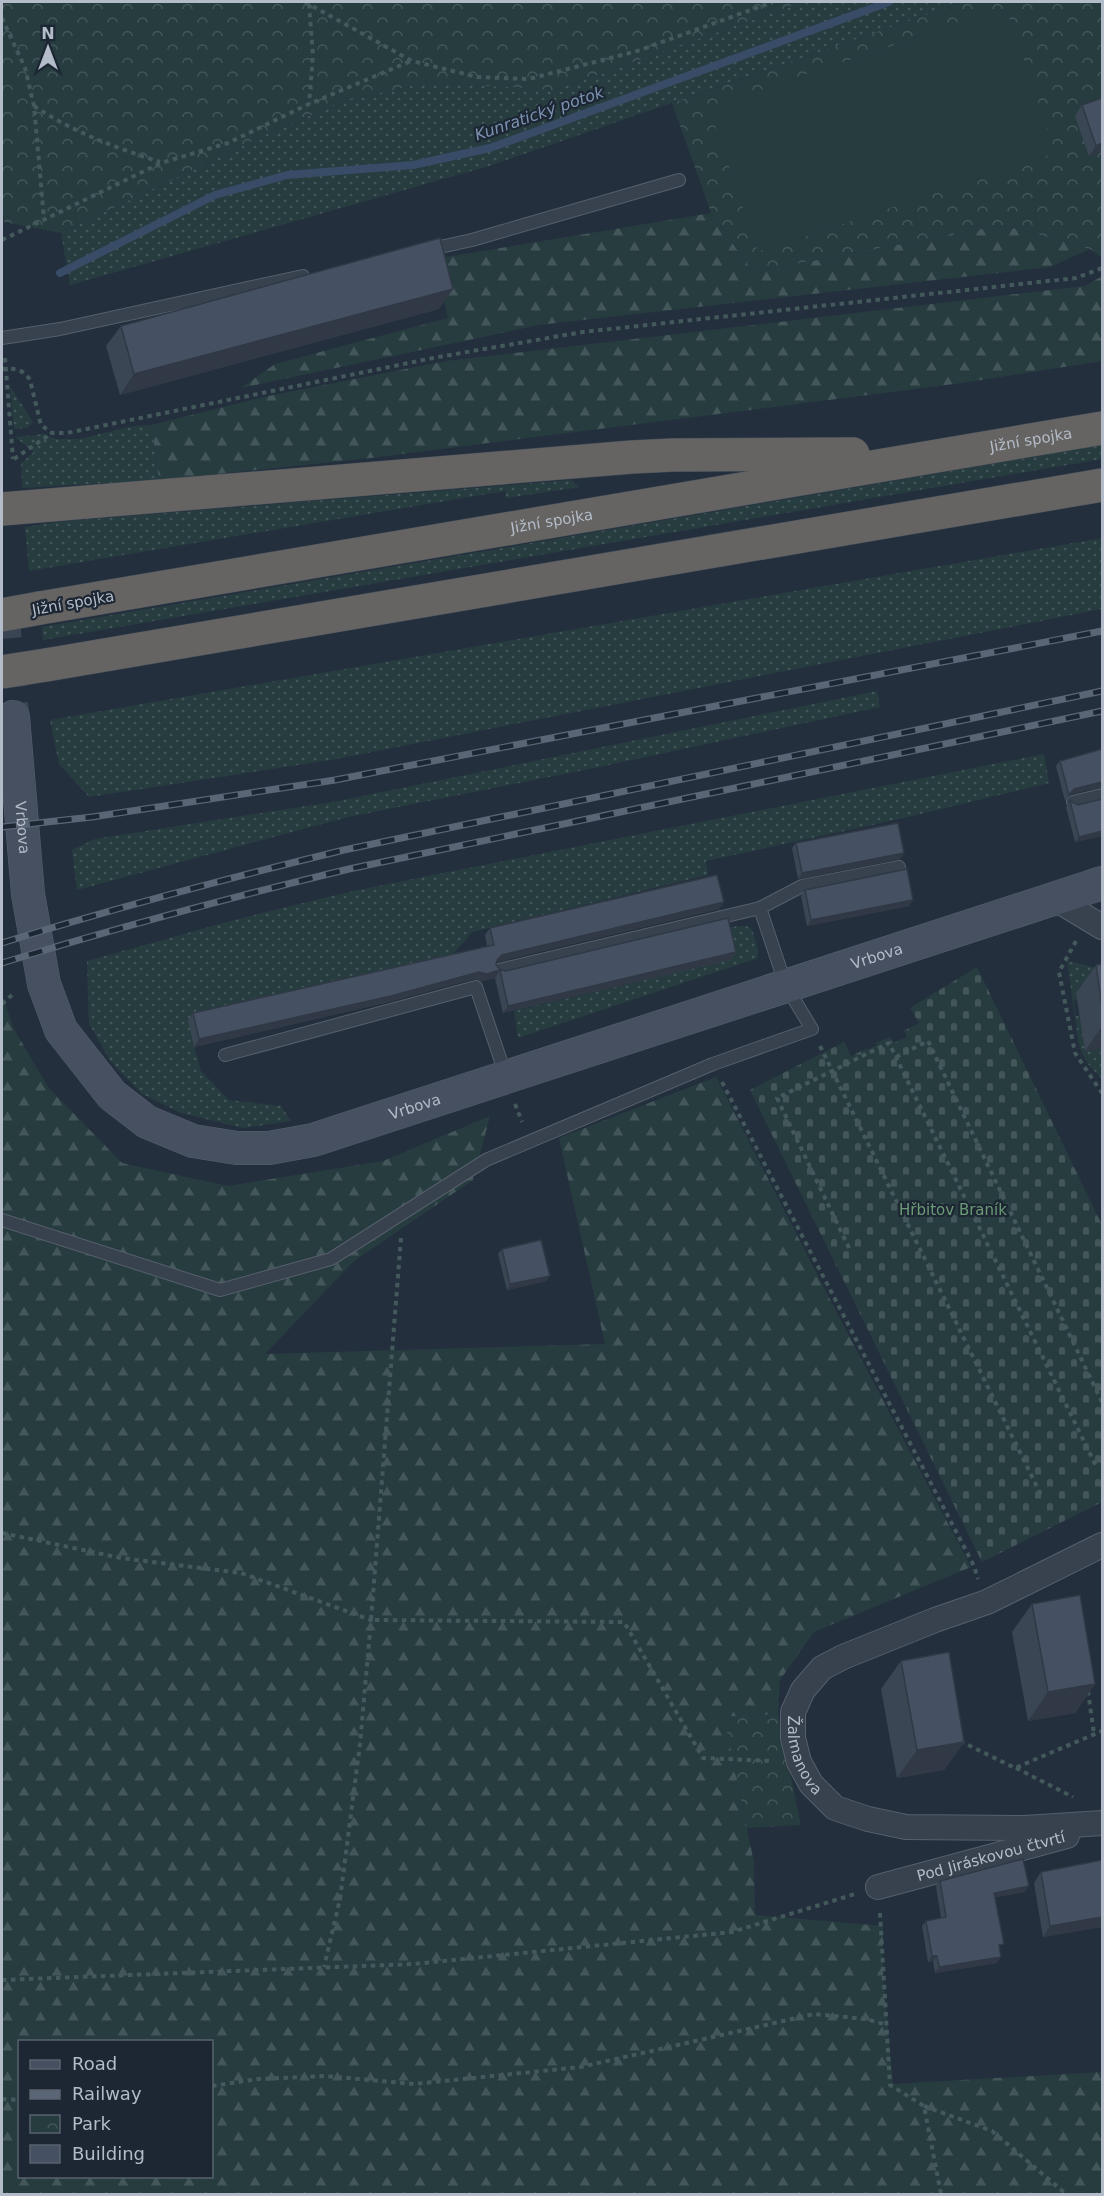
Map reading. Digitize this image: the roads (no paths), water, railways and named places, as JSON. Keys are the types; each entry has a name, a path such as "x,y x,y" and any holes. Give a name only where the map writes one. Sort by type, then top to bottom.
{"highway":[{"name":"Jižní spojka","path":"2,615 1102,428"},
{"path":"15,508 673,455 947,454"},
{"path":"2,672 1102,485"}],"main road":[{"name":"Vrbova","path":"13,717 28,894 44,984 61,1030 112,1095 147,1122 193,1141 237,1148 269,1148 313,1140 1102,883"}],"street":[{"path":"1054,898 1095,923"},
{"name":"Žalmanova","path":"1102,1545 987,1602 935,1620 843,1657 822,1668 804,1690 793,1712 792,1738 799,1762 811,1784 835,1808 868,1819 906,1827 1025,1828 1102,1824"},
{"name":"Pod Jiráskovou čtvrtí","path":"878,1887 1102,1824"}],"lane":[{"path":"414,252 472,240 679,180"},
{"path":"2,338 60,329 311,274"},
{"path":"1073,802 1102,795"},
{"path":"499,970 760,908 802,886 899,867"},
{"path":"2,1220 220,1290 331,1259 486,1160 713,1064 812,1029 786,986 760,908"},
{"path":"225,1055 476,987 507,1077"}],"waterway":[{"name":"Kunratický potok","path":"60,273 215,195 287,175 413,165 490,148 889,2"}],"tunnel":[{"path":"2,606 13,717"}],"railway":[{"path":"2,827 92,817 335,780 1102,631"},
{"path":"2,943 172,894 344,850 1102,691"},
{"path":"2,963 174,913 349,869 1102,711"}],"park label":[{"name":"Hřbitov Braník","path":"953,1210"}]}
